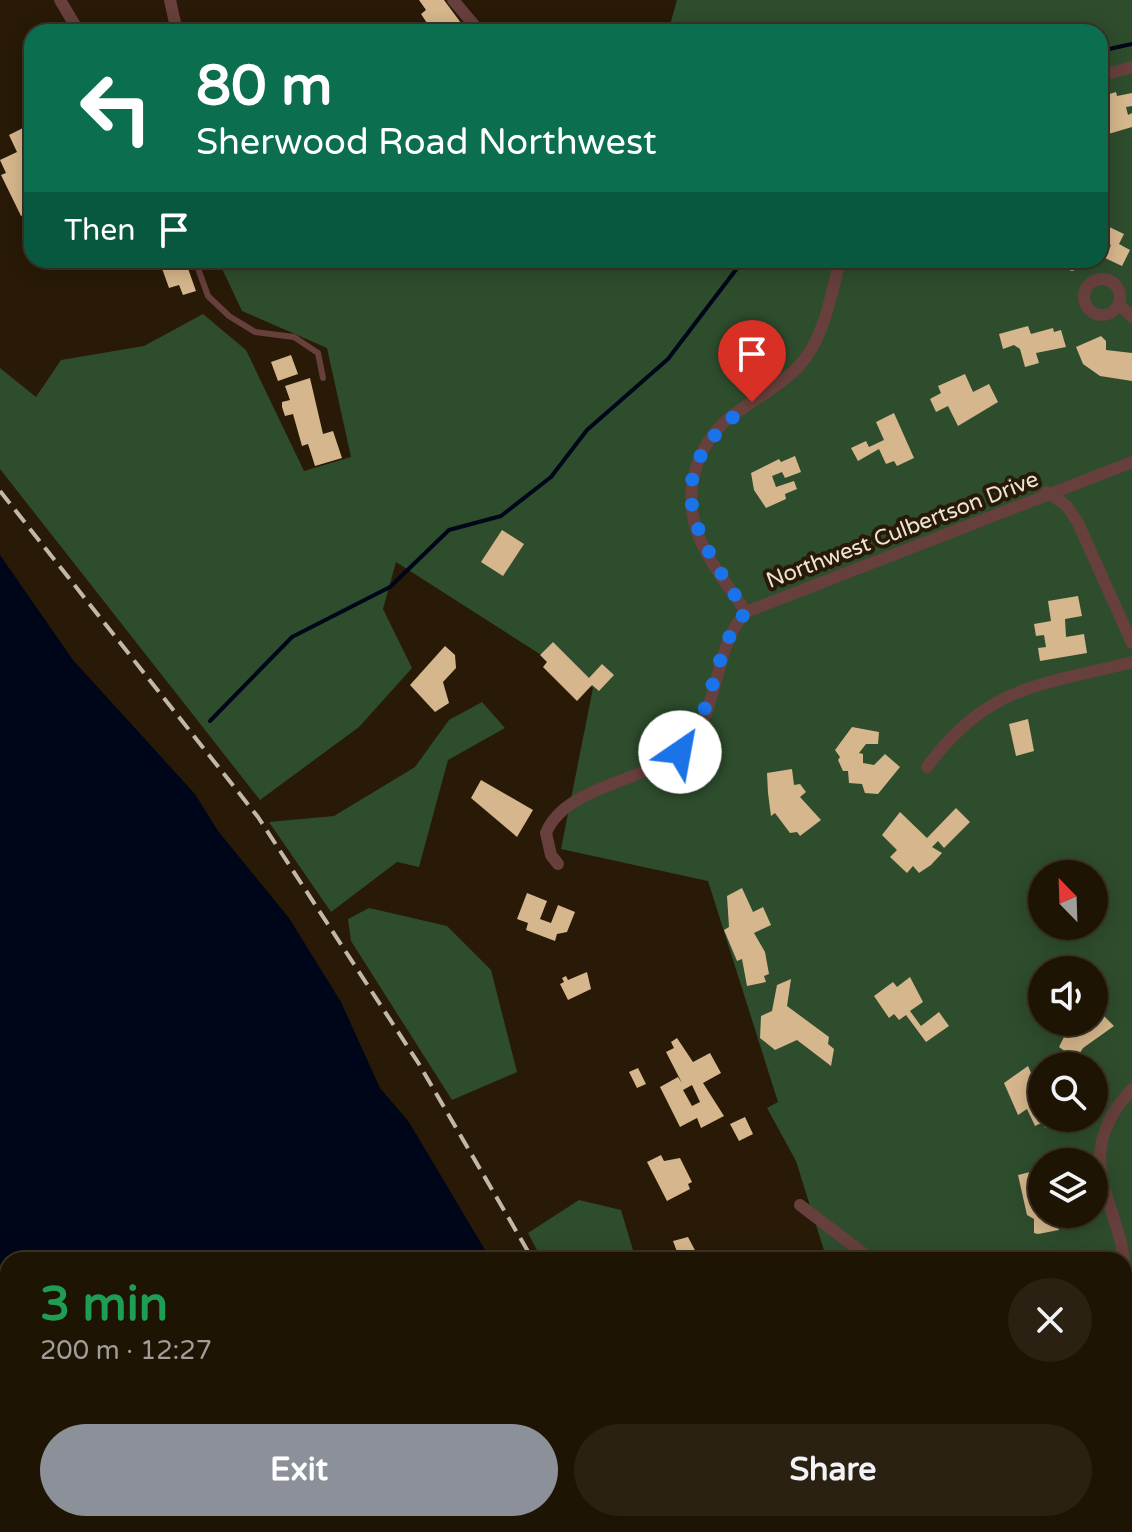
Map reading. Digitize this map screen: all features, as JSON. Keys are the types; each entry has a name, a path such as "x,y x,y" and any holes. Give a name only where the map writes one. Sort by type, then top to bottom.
{"street":[{"path":"60,0 74,24"},
{"path":"170,0 175,24"},
{"path":"453,0 473,24"},
{"path":"1108,74 1132,67"},
{"path":"746,612 698,534 692,494 694,474 700,453 712,435 797,368 809,352 837,268"},
{"path":"1119,304 1132,317"},
{"name":"Northwest Culbertson Drive","path":"558,864 551,855 546,833 558,812 665,760 691,740 733,631 746,612 1047,492 1085,483 1132,462"},
{"path":"1047,492 1067,506 1078,523 1132,643"},
{"path":"927,767 969,719 1005,696 1030,686 1132,662"},
{"path":"1129,1252 1129,1240 1107,1172 1104,1150 1110,1119 1132,1089"},
{"path":"800,1205 862,1252"}],"lane":[{"path":"198,268 208,296 229,316 255,332 294,337 318,353 323,378"}],"green space":[{"path":"677,0 1132,0 1132,1252 824,1252 796,1161 767,1108 778,1102 708,881 561,849 593,688 396,562 383,609 412,668 359,727 260,800 0,469 0,368 36,397 61,360 144,346 203,314 246,350 304,471 351,457 327,348 242,311 222,268 1108,268 1108,24 670,24"},
{"path":"482,702 505,728 448,760 419,867 397,862 331,912 269,822 334,816 415,767 449,720"},
{"path":"369,908 447,926 491,970 517,1072 452,1100 351,941 348,919"},
{"path":"579,1200 621,1210 634,1252 538,1252 528,1233"}],"water":[{"path":"0,555 73,660 195,794 218,831 289,918 341,1002 380,1088 409,1122 486,1252 0,1252"}],"building":[{"path":"419,0 444,0 461,23 428,24 421,14 426,10"},
{"path":"1132,93 1132,106 1126,107 1128,115 1132,113 1132,127 1108,134 1108,94"},
{"path":"24,128 24,214 21,216 1,175 6,173 0,160 17,152 9,135"},
{"path":"1108,226 1124,234 1119,244 1130,250 1122,266 1108,259 1111,245 1108,244"},
{"path":"162,268 188,268 196,291 183,295 179,285 169,288"},
{"path":"1028,326 1031,334 1053,328 1054,332 1061,330 1066,347 1036,353 1039,363 1025,367 1020,349 1014,345 1003,349 999,334"},
{"path":"1101,336 1106,341 1106,350 1132,353 1132,381 1100,376 1083,364 1076,347"},
{"path":"291,355 298,374 278,381 271,362"},
{"path":"965,374 973,392 989,384 998,402 958,426 948,406 936,412 930,399 941,393 938,386"},
{"path":"310,378 323,434 333,431 342,458 315,466 308,444 302,446 293,414 285,416 282,407 282,402 290,400 285,386"},
{"path":"894,413 914,458 897,466 894,461 886,464 879,449 858,461 851,448 866,441 869,447 884,440 876,422"},
{"path":"795,456 801,472 785,478 782,472 772,476 776,487 794,481 797,489 785,494 786,499 766,508 754,490 751,473 779,459 781,462"},
{"path":"502,530 524,544 503,576 481,562"},
{"path":"1078,596 1082,616 1065,619 1066,637 1084,634 1087,653 1040,661 1038,648 1046,647 1044,635 1036,636 1034,624 1051,621 1048,601"},
{"path":"553,642 589,678 602,664 614,675 599,691 592,685 577,701 543,667 547,662 540,655"},
{"path":"445,646 455,655 456,668 443,682 449,703 435,712 410,685"},
{"path":"1028,719 1034,751 1016,756 1009,724"},
{"path":"852,727 879,732 878,744 866,744 859,753 863,754 863,763 874,765 885,754 900,767 878,794 865,793 862,784 849,783 848,771 843,771 838,760 840,757 835,750"},
{"path":"792,769 794,785 800,784 806,792 800,797 821,820 800,836 797,832 790,833 775,813 771,816 768,793 767,773"},
{"path":"481,780 533,810 517,837 471,798"},
{"path":"956,808 970,822 944,848 938,841 932,847 942,853 931,865 919,873 913,866 907,873 890,857 897,850 882,835 900,812 927,838"},
{"path":"742,888 753,912 763,907 771,925 754,933 765,952 769,974 764,976 766,982 747,986 742,959 737,961 724,930 729,927 727,896"},
{"path":"527,893 547,901 540,919 551,923 558,905 575,912 567,932 557,934 555,941 526,930 528,923 517,919"},
{"path":"587,972 591,989 568,1000 560,984 564,982 562,978 566,976 568,980"},
{"path":"910,977 923,1002 910,1011 921,1026 939,1012 949,1026 926,1042 906,1015 899,1020 894,1014 889,1018 874,996 893,982 897,987"},
{"path":"791,979 787,1006 829,1037 828,1044 834,1049 831,1066 797,1040 775,1050 760,1038 761,1016 772,1011 777,985"},
{"path":"1064,1036 1100,1036 1080,1052 1066,1052 1059,1047"},
{"path":"677,1038 693,1062 710,1053 721,1073 703,1083 724,1116 701,1128 697,1118 680,1127 660,1087 678,1077 682,1083 666,1052 674,1048 671,1042","holes":["692,1085 700,1102 692,1106 683,1090"]},
{"path":"1028,1066 1028,1111 1018,1115 1004,1083"},
{"path":"638,1068 646,1084 637,1088 629,1072"},
{"path":"745,1117 753,1134 739,1141 730,1124"},
{"path":"661,1155 664,1161 680,1158 692,1182 688,1184 690,1189 667,1201 647,1162"},
{"path":"1028,1172 1028,1216 1027,1215 1018,1175"},
{"path":"1034,1228 1059,1230 1038,1234 1034,1233"},
{"path":"688,1237 696,1252 677,1252 673,1241"}],"waterway":[{"path":"1108,49 1132,44"},
{"path":"210,721 292,637 390,587 449,530 501,516 551,477 587,430 668,359 737,268"}],"railway":[{"path":"0,491 258,817 419,1064 528,1252"}],"route":[{"path":"680,752 701,721 733,631 746,612 698,534 692,494 694,474 700,453 712,435 752,402"}]}
